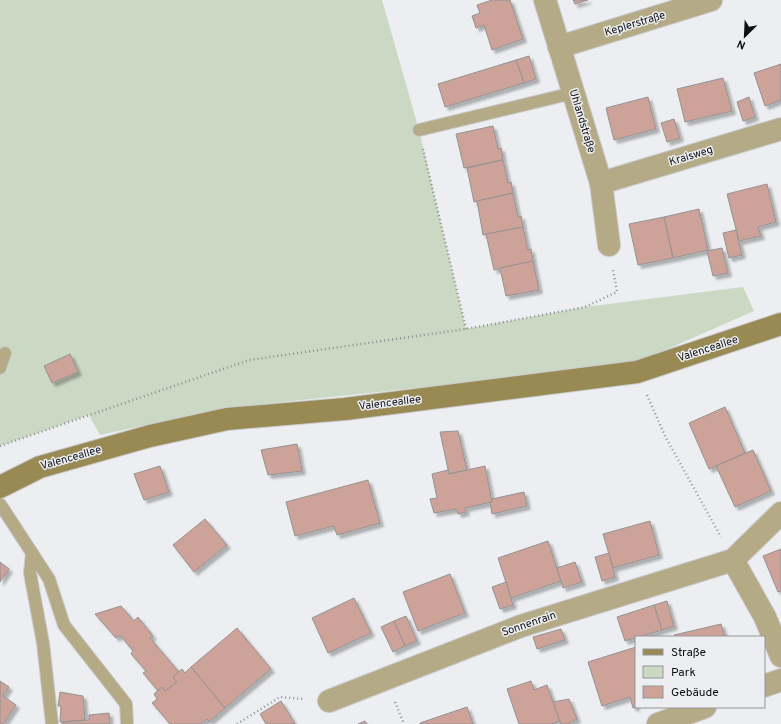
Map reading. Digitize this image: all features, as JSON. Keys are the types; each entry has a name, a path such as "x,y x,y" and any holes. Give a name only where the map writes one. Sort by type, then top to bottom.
{"street":[{"name":"Uhlandstraße","path":"545,0 601,183 609,245"},
{"name":"Keplerstraße","path":"559,48 711,0"},
{"name":"Kraisweg","path":"601,183 781,129"},
{"name":"Valenceallee","path":"0,487 40,467 150,436 227,419 345,408 637,372 781,324"},
{"name":"Sonnenrain","path":"329,701 521,626 733,560 781,513"},
{"path":"733,560 765,617 781,656"},
{"path":"765,686 781,680"},
{"path":"658,724 702,708"}],"lane":[{"path":"419,130 573,93"},
{"path":"0,368 5,353"},
{"path":"0,504 49,579 64,625 126,704 127,724"},
{"path":"32,553 30,572 43,643 52,724"}],"path":[{"path":"419,130 466,329"},
{"path":"0,446 249,360 466,329 585,307 617,292"},
{"path":"637,372 665,436 733,560"},
{"path":"237,724 280,696 329,701"}],"green space":[{"path":"0,0 382,0 419,130 466,329 585,307 743,287 754,311 629,366 225,408 100,435 89,415 0,446"}],"building":[{"path":"492,0 510,0 523,39 492,50 484,25 476,28 472,16 480,13 477,5"},
{"path":"573,0 588,0 575,4"},
{"path":"529,56 536,79 524,83 516,60"},
{"path":"516,60 524,83 445,107 438,84"},
{"path":"781,64 781,100 765,106 754,73"},
{"path":"723,78 732,111 685,122 677,89"},
{"path":"648,97 656,129 614,140 606,108"},
{"path":"749,97 755,117 743,121 737,102"},
{"path":"674,119 680,138 667,142 661,123"},
{"path":"493,126 498,149 501,148 503,160 464,168 456,134"},
{"path":"503,160 508,183 511,182 513,193 474,202 467,168"},
{"path":"767,184 776,222 758,227 761,236 739,241 727,194"},
{"path":"513,193 518,217 521,216 523,227 483,235 477,201"},
{"path":"699,209 708,250 673,258 664,217"},
{"path":"664,217 673,258 638,265 629,224"},
{"path":"523,227 528,250 531,249 533,261 494,270 486,234"},
{"path":"736,230 742,255 729,258 723,233"},
{"path":"722,248 728,273 713,276 707,251"},
{"path":"533,261 539,290 506,296 500,268"},
{"path":"70,354 78,372 52,383 44,366"},
{"path":"725,407 745,453 709,469 689,423"},
{"path":"458,431 467,470 449,474 440,432"},
{"path":"297,444 302,471 268,475 261,450"},
{"path":"753,450 771,491 735,507 716,466"},
{"path":"160,466 169,492 144,500 134,474"},
{"path":"485,466 492,502 465,508 466,512 458,514 456,509 434,513 430,499 437,498 432,474 448,470 449,474"},
{"path":"368,480 380,523 337,535 334,526 295,536 286,502"},
{"path":"524,492 527,506 492,514 490,502 492,502 492,499"},
{"path":"205,519 227,545 194,572 173,545"},
{"path":"650,521 659,555 613,568 603,534"},
{"path":"548,541 561,581 511,598 498,558"},
{"path":"781,549 781,591 778,592 763,556"},
{"path":"609,553 615,577 602,581 595,557"},
{"path":"0,562 9,569 0,582"},
{"path":"575,562 582,582 563,588 557,568"},
{"path":"450,574 465,613 418,631 403,592"},
{"path":"506,582 513,605 500,609 492,587"},
{"path":"354,598 371,633 328,653 312,618"},
{"path":"667,601 674,626 662,630 654,605"},
{"path":"654,605 662,630 642,636 635,636 635,638 625,641 617,617"},
{"path":"121,606 134,621 138,617 153,636 150,638 179,672 173,677 177,682 165,691 162,687 158,691 143,673 146,671 131,654 133,651 120,635 116,638 95,614"},
{"path":"406,616 417,641 405,646 394,621"},
{"path":"394,621 405,646 393,652 381,627"},
{"path":"721,624 725,636 674,636"},
{"path":"237,628 271,669 225,708 191,667"},
{"path":"561,629 565,640 537,649 533,637"},
{"path":"635,647 635,707 633,708 630,697 602,706 588,662"},
{"path":"191,667 225,708 209,722 207,719 201,724 170,724 152,703 157,699 154,694 162,687 165,691 177,682 173,677 182,669 185,673"},
{"path":"0,681 9,687 3,696 16,705 3,724 0,724"},
{"path":"531,681 534,690 547,685 560,721 551,724 519,724 507,689"},
{"path":"60,692 83,696 85,720 60,722 61,706 58,706"},
{"path":"569,699 577,719 568,724 561,724 553,702"},
{"path":"281,701 295,724 266,724 260,714"},
{"path":"467,707 473,724 420,724 420,723"},
{"path":"109,713 110,724 62,724 62,722 89,720 89,715"},
{"path":"365,721 367,724 358,724"}]}
